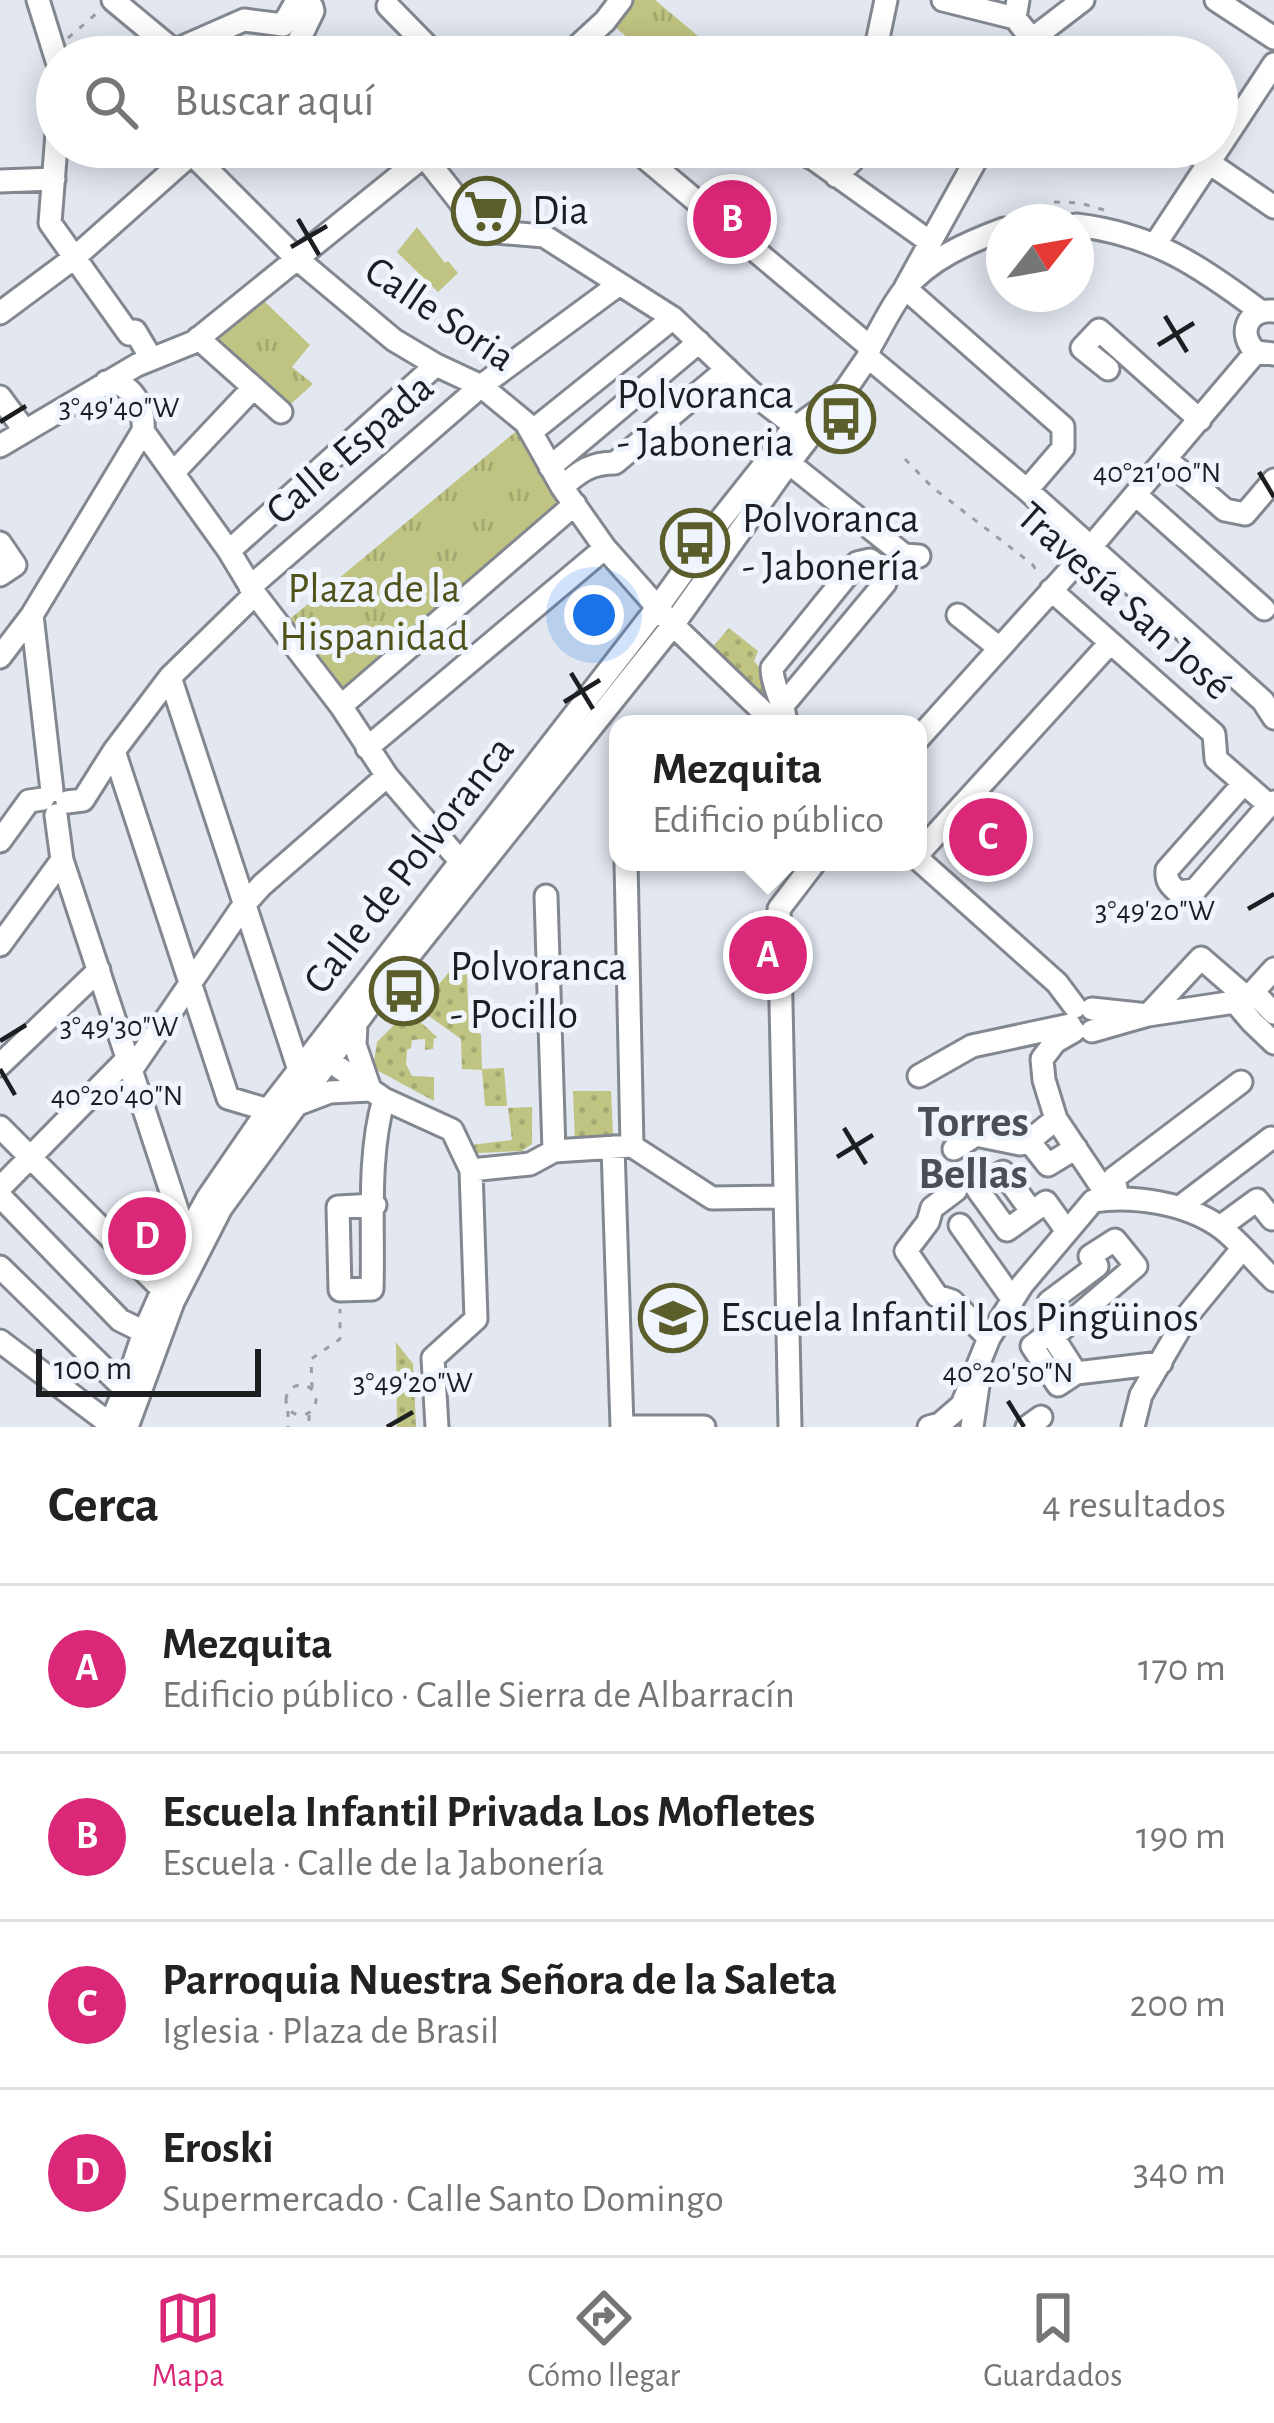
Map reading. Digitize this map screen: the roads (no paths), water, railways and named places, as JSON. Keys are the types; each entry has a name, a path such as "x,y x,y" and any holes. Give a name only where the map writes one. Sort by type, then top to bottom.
{"street":[{"path":"38,0 49,36"},
{"path":"589,36 621,0"},
{"path":"878,36 886,0"},
{"path":"943,0 1017,9 1030,36"},
{"path":"1036,36 1083,0"},
{"path":"1216,0 1274,38"},
{"path":"292,36 293,29 313,11 304,3"},
{"path":"105,6 151,36"},
{"path":"388,6 417,36"},
{"path":"209,36 244,20 293,29"},
{"path":"1238,119 1274,64"},
{"path":"55,168 50,223 129,334 135,332 144,361"},
{"path":"0,314 74,258 176,168"},
{"name":"Calle Soria","path":"213,168 296,258 394,340 481,386 526,423 605,548 666,616 780,715"},
{"path":"0,446 144,361 198,338 408,168"},
{"path":"440,168 483,231 544,236 673,318 751,392 803,432"},
{"path":"656,168 1027,490 1263,701 1274,718"},
{"path":"823,168 934,251 986,236"},
{"path":"836,176 845,168"},
{"name":"Calle de Polvoranca","path":"115,1426 214,1204 268,1110 299,1070 356,1024 467,869 481,837 666,616 722,518 839,396 927,253 934,251 972,168"},
{"path":"1156,243 1206,168"},
{"path":"1219,168 1274,207"},
{"path":"0,182 54,179"},
{"path":"1094,227 1156,243 1269,308"},
{"name":"Calle Espada","path":"0,841 29,801 82,800 170,677 253,591 481,386 618,285"},
{"path":"905,288 1064,427 1063,448 1027,490"},
{"path":"927,729 1200,419 1265,353 1246,340 1245,332 1251,318 1269,308"},
{"path":"531,432 673,318"},
{"path":"1108,369 1082,348 1099,330 1200,419"},
{"path":"198,338 281,412"},
{"path":"550,467 699,342"},
{"path":"229,551 436,365"},
{"path":"341,706 568,495 581,470 596,463 615,463 727,369"},
{"path":"0,657 32,615 143,431 144,415 130,391 119,382 106,382"},
{"path":"173,473 253,388"},
{"path":"0,397 25,431"},
{"path":"143,431 367,748 467,869"},
{"name":"Calle de Polvoranca","path":"115,1426 144,1331 186,1238 295,1107 322,1056 789,463 803,432"},
{"path":"1166,459 1225,510 1245,514 1274,480"},
{"path":"789,463 904,555 919,556"},
{"path":"1136,495 1264,609"},
{"path":"0,543 15,565 0,575"},
{"path":"367,748 605,548"},
{"path":"781,715 772,668 857,563 870,560 880,567 885,583 784,715"},
{"name":"Travesía San José","path":"1051,590 1214,734 1216,759 1272,804"},
{"path":"32,615 62,860 186,1238"},
{"path":"958,616 998,647"},
{"path":"927,846 1110,643"},
{"path":"170,677 299,1070"},
{"path":"114,752 228,1098 268,1110"},
{"path":"144,1331 120,1320 0,1192 29,1157 130,1063 262,885 388,776"},
{"path":"1244,783 1168,870 1166,877 1178,892 1195,890 1272,804"},
{"path":"439,837 481,837"},
{"path":"0,945 62,860"},
{"path":"927,864 1057,982 1081,1021"},
{"path":"626,871 622,1427 704,1427"},
{"path":"790,1427 779,909 808,871"},
{"path":"546,896 554,1151"},
{"path":"1148,1015 1201,958 1253,988 1274,1013"},
{"path":"0,1065 99,970"},
{"path":"919,1076 972,1046 1081,1021 1148,1015 1253,988"},
{"path":"1253,988 1252,1022 1274,1043"},
{"path":"1081,1021 1042,1059 1044,1080 1056,1119 1113,1198"},
{"path":"356,1024 356,1045 377,1094 372,1288 340,1290 338,1207 374,1205"},
{"path":"322,1056 377,1094 452,1130 471,1169 476,1319 434,1358 437,1427"},
{"path":"1113,1198 1114,1178 1240,1082"},
{"path":"295,1107 330,1092 377,1094"},
{"path":"954,1149 976,1135 1021,1144 1056,1119"},
{"path":"0,1127 162,1289"},
{"path":"1180,1207 1271,1138"},
{"path":"1029,1141 1048,1165 1076,1148"},
{"path":"471,1169 530,1164 554,1151 622,1147 712,1198 785,1196"},
{"path":"956,1190 932,1208 928,1222 906,1251 938,1296 952,1301 989,1338"},
{"path":"174,1196 214,1204"},
{"path":"939,1426 962,1405 989,1338 1018,1292 1094,1201 1113,1198 1180,1207 1220,1227 1274,1280"},
{"path":"1220,1227 1258,1200 1274,1218"},
{"path":"1032,1212 1046,1202 1066,1230"},
{"path":"960,1225 1018,1292 1048,1308 1049,1302 1097,1266 1090,1256 1114,1240 1136,1266 1053,1337 1076,1373"},
{"path":"1133,1427 1141,1395 1187,1316 1242,1249"},
{"path":"0,1267 125,1389"},
{"path":"1049,1302 1065,1322 1032,1346 1058,1385 1076,1373 1161,1363"},
{"path":"0,1341 115,1426"},
{"path":"972,1427 982,1361"}],"place":[{"name":"Dia","path":"486,211"},
{"name":"Escuela Infantil Privada Los Mofletes","path":"732,219"},
{"name":"Polvoranca - Jaboneria","path":"841,419"},
{"name":"Polvoranca - Jabonería","path":"695,543"},
{"name":"Parroquia Nuestra Señora de la Saleta","path":"988,837"},
{"name":"Mezquita","path":"768,955"},
{"name":"Polvoranca - Pocillo","path":"404,991"},
{"name":"Eroski","path":"147,1236"},
{"name":"Escuela Infantil Los Pingüinos","path":"673,1318"}],"district":[{"name":"Torres Bellas","path":"973,1148"}],"park label":[{"name":"Plaza de la Hispanidad","path":"374,613"}]}
